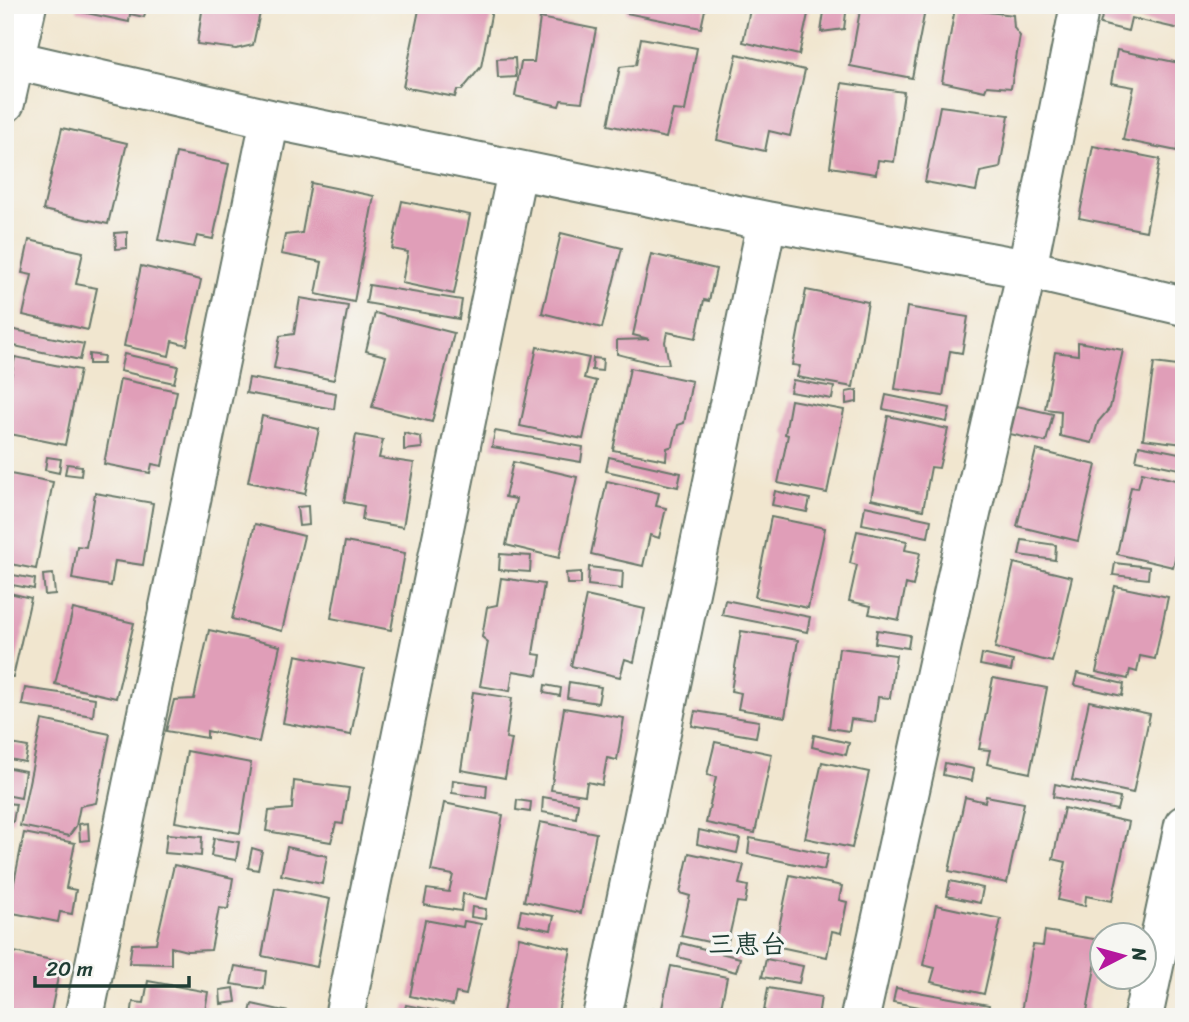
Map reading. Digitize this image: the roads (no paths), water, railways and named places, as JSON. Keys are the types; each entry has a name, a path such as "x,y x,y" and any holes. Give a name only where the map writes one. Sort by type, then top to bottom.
{"street":[{"path":"5,103 10,59 27,5"},
{"path":"860,1017 1027,269 1080,5"},
{"path":"10,59 270,119 517,171 1027,269 1184,306"},
{"path":"84,1017 270,119"},
{"path":"344,1017 517,171"},
{"path":"602,1017 767,221"},
{"path":"1143,1017 1184,825"}],"district":[{"name":"三恵台","path":"747,944"}]}
